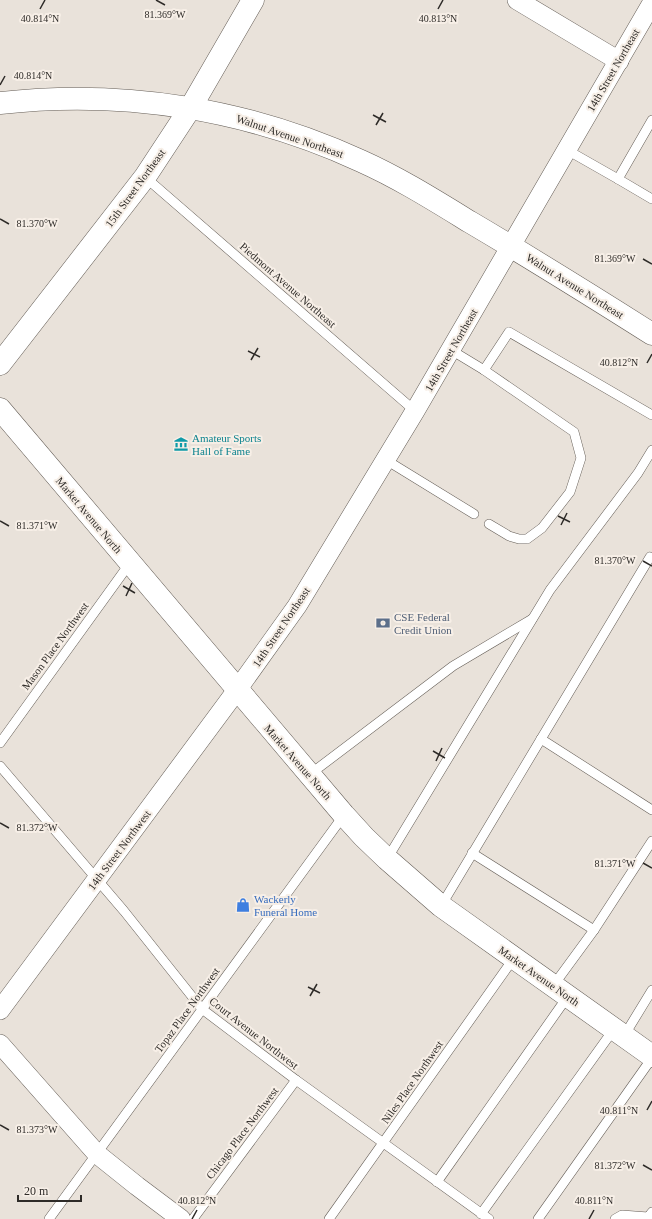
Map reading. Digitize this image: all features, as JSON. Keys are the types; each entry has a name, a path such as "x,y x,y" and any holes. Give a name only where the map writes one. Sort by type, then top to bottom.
{"street":[{"name":"15th Street Northeast","path":"0,364 145,177 191,107 253,0"},
{"path":"517,0 619,61"},
{"name":"14th Street Northeast","path":"237,690 297,606 386,460 652,3"},
{"name":"Walnut Avenue Northeast","path":"0,103 36,99 103,99 142,101 191,107 224,114 316,142 361,161 404,182 511,246 652,334"},
{"name":"Market Avenue North","path":"0,409 309,775 364,837 441,906 652,1057"},
{"name":"14th Street Northwest","path":"0,1010 237,690"},
{"path":"0,1044 97,1154 181,1219"}],"lane":[{"path":"618,179 652,120"},
{"path":"567,150 652,199"},
{"name":"Piedmont Avenue Northeast","path":"145,177 415,411"},
{"path":"484,370 509,332 652,415"},
{"path":"451,350 484,370 574,432 581,458 570,492 542,528 527,539 519,539 509,536 489,524"},
{"path":"387,859 550,590 638,473 652,450"},
{"path":"386,460 474,514"},
{"path":"441,906 650,557 652,558"},
{"name":"Mason Place Northwest","path":"0,743 130,563"},
{"path":"309,775 453,666 534,618"},
{"path":"541,739 652,810"},
{"name":"Court Avenue Northwest","path":"0,766 124,911 202,1009 296,1080 485,1216"},
{"name":"Topaz Place Northwest","path":"49,1219 344,815"},
{"path":"437,1182 560,991 594,930 652,841"},
{"path":"472,853 594,930"},
{"name":"Niles Place Northwest","path":"329,1219 514,958"},
{"path":"485,1216 652,990"},
{"path":"538,1219 652,1057"},
{"name":"Chicago Place Northwest","path":"193,1219 296,1080"},
{"path":"615,1219 622,1215 648,1217 652,1212"}],"place":[{"name":"Amateur Sports Hall of Fame","path":"181,444"},
{"name":"CSE Federal Credit Union","path":"383,623"},
{"name":"Wackerly Funeral Home","path":"243,905"}]}
